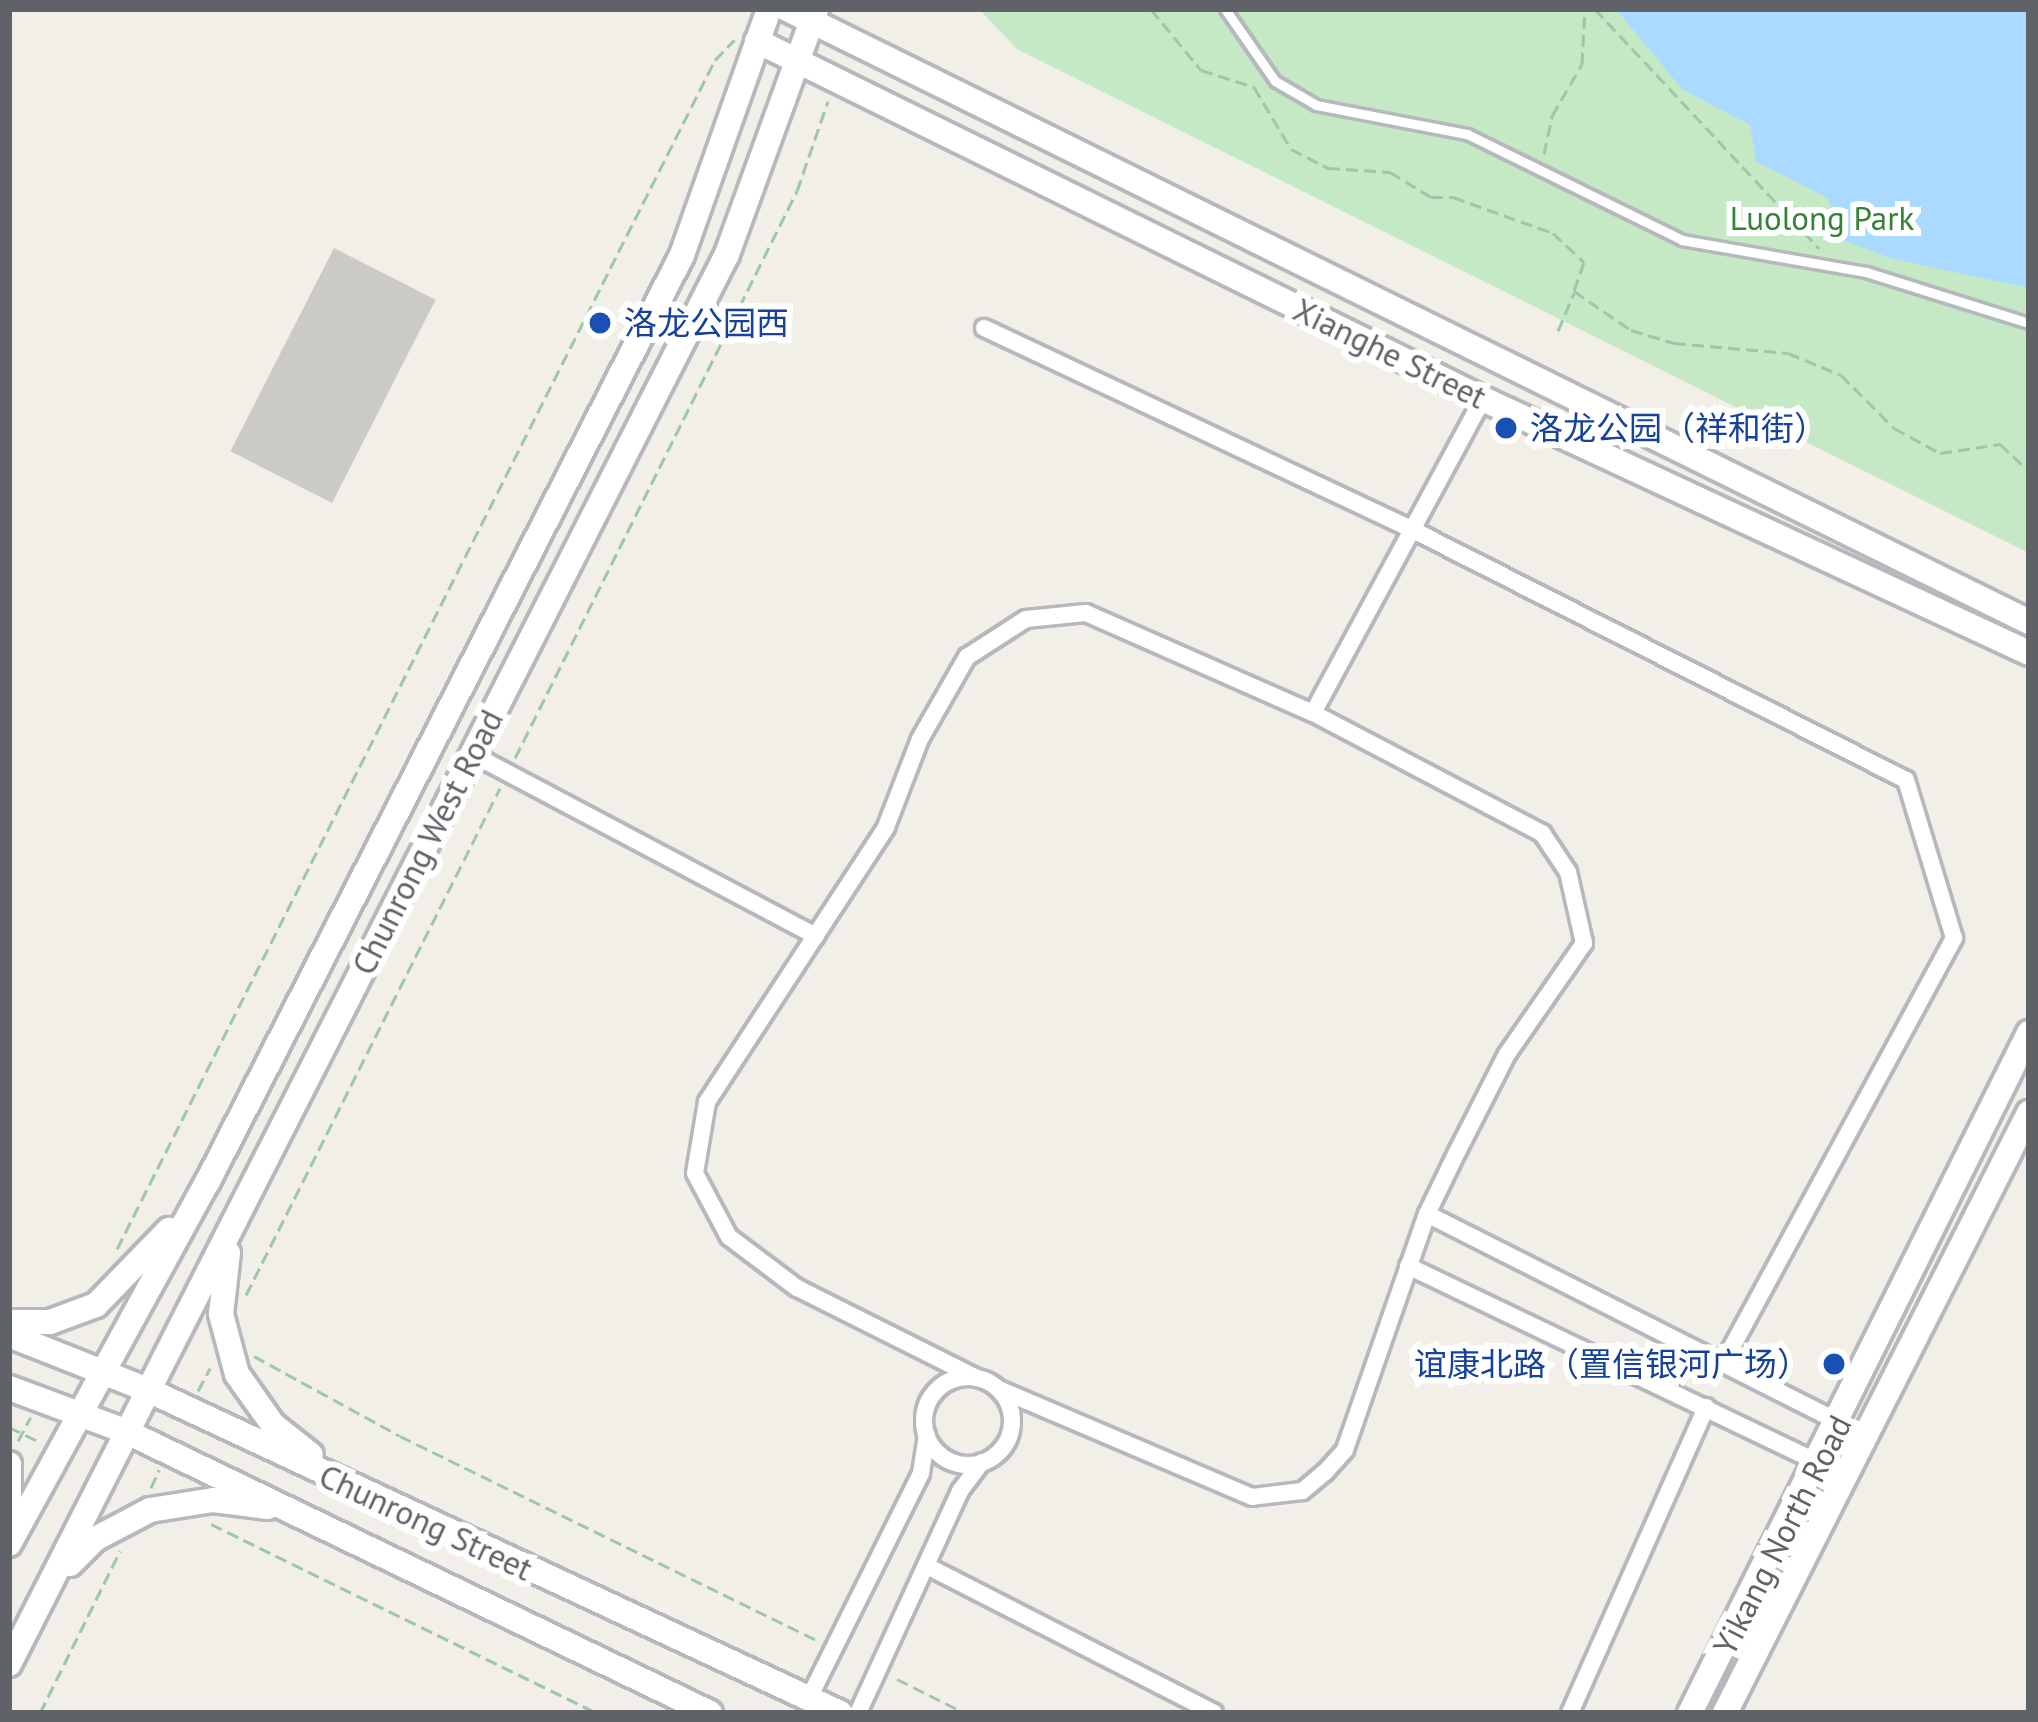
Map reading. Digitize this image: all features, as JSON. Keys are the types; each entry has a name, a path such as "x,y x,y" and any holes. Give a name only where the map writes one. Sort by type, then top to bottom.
{"main road":[{"name":"Chunrong West Road","path":"9,1544 208,1181 682,255 752,34 769,9"},
{"name":"Xianghe Street","path":"787,9 815,17 2029,622"},
{"name":"Chunrong West Road","path":"9,1664 727,254 815,17"},
{"name":"Xianghe Street","path":"752,34 835,82 1483,399 2029,653"},
{"name":"Yikang North Road","path":"1690,1713 1840,1423 2029,1034"},
{"name":"Yikang North Road","path":"1725,1713 2029,1113"},
{"path":"9,1322 66,1318 111,1295 208,1181"},
{"path":"244,1202 222,1272 224,1339 247,1392 288,1439 426,1523"},
{"name":"Chunrong Street","path":"9,1336 148,1390 840,1713"},
{"name":"Chunrong Street","path":"9,1388 169,1451 710,1713"},
{"path":"9,1464 9,1529"},
{"path":"42,1599 79,1552 152,1504 213,1500 295,1511"}],"street":[{"path":"984,328 1407,527 1906,780 1954,938 1724,1363"},
{"path":"1313,713 1407,527 1483,399"},
{"path":"1086,614 1313,713 1542,833 1568,872 1584,943 1507,1054 1426,1214 1346,1450 1302,1491 1252,1497 997,1388 780,1276 729,1237 695,1173 707,1102 816,936 886,827 920,739 968,657 1026,619 1086,614"},
{"path":"472,754 816,936"},
{"path":"1426,1214 1840,1423"},
{"path":"1408,1266 1819,1463"},
{"path":"809,1698 921,1473 935,1392 926,1348"},
{"path":"935,1392 954,1379 977,1378"},
{"path":"858,1713 960,1491 982,1462 1001,1450 1011,1430 1010,1407 997,1388"},
{"path":"1570,1713 1706,1407"},
{"path":"1011,1430 1052,1414"},
{"path":"927,1435 949,1460 982,1462"},
{"path":"929,1567 1214,1713"}],"lane":[{"path":"1226,9 1275,81 1316,105 1467,134 1542,165 1682,240 1831,267 2029,323"}],"path":[{"path":"1151,9 1202,70 1254,87 1291,148 1328,168 1390,172 1431,197 1453,196 1553,233 1584,262 1558,331"},
{"path":"1542,165 1552,116 1582,64 1585,9"},
{"path":"1595,9 1831,267"},
{"path":"116,1253 715,60 752,34"},
{"path":"244,1298 797,191 835,82"},
{"path":"1574,291 1631,331 1673,344 1788,353 1840,375 1894,428 1940,454 2000,444 2029,471"},
{"path":"189,1410 224,1339 400,1436 836,1650"},
{"path":"22,1433 40,1399"},
{"path":"9,1427 60,1452"},
{"path":"40,1713 152,1504 169,1451"},
{"path":"152,1504 597,1713"},
{"path":"880,1671 965,1713"}],"green space":[{"name":"Luolong Park","path":"979,9 2029,9 2029,553 1017,49"}],"water":[{"path":"1616,9 2029,9 2029,288 1893,259 1837,238 1829,199 1756,161 1750,125 1682,89"}],"building":[{"path":"334,248 436,300 332,503 230,451"}],"place":[{"name":"洛龙公园西","path":"600,323"},
{"name":"洛龙公园（祥和街）","path":"1506,428"},
{"name":"谊康北路（置信银河广场）","path":"1834,1364"}]}
